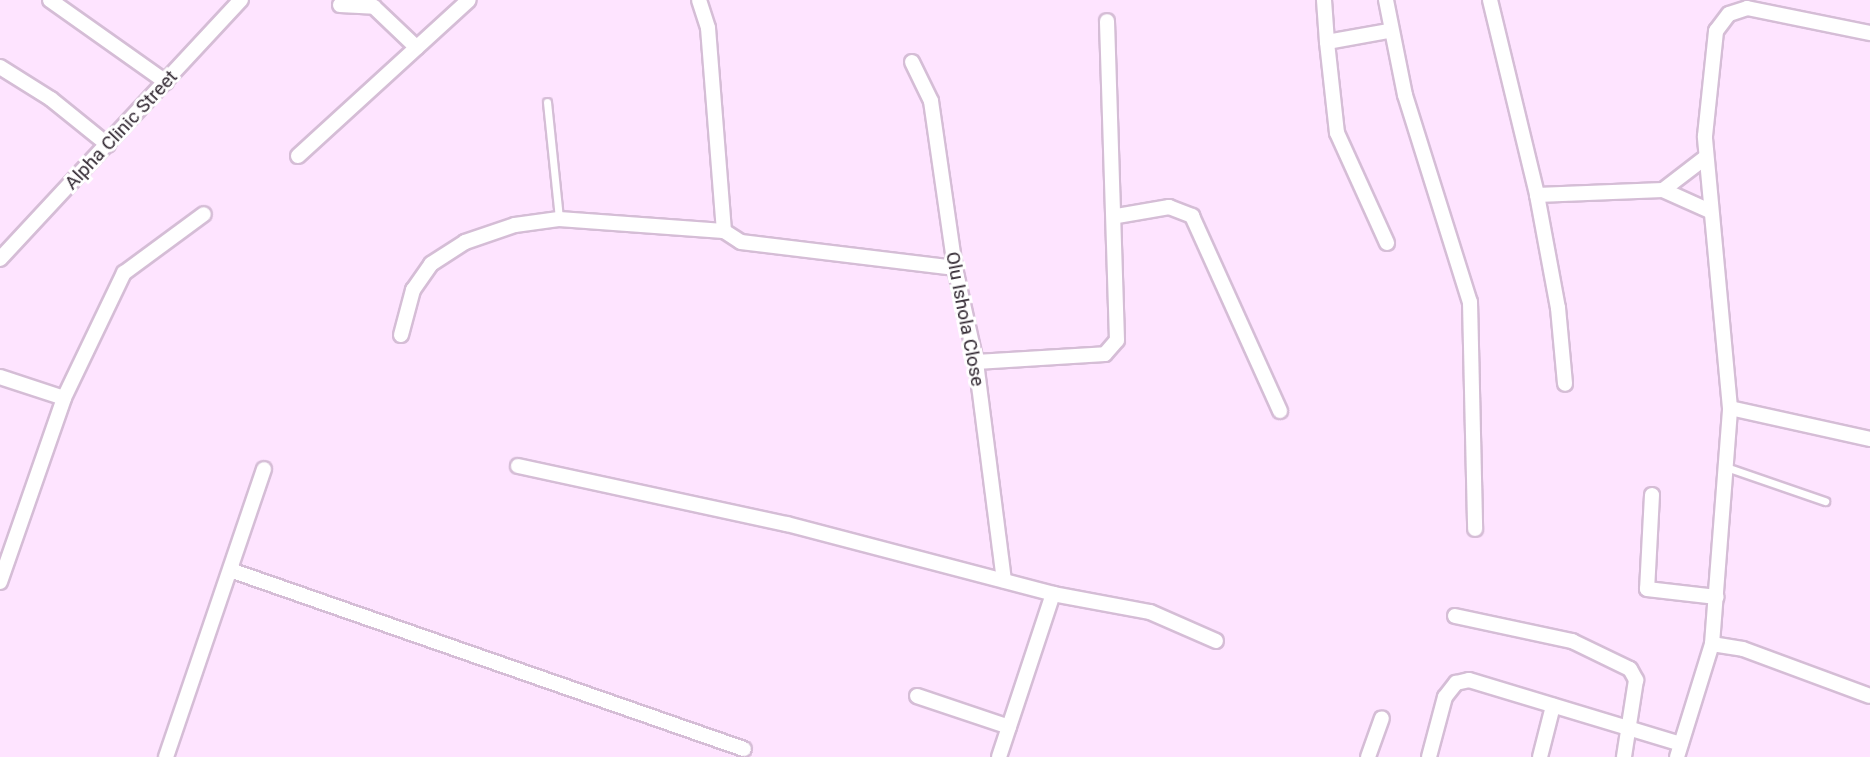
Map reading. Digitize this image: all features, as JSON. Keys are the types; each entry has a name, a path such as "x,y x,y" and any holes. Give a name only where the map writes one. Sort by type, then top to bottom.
{"street":[{"path":"50,0 166,82"},
{"name":"Alpha Clinic Street","path":"0,259 241,0"},
{"path":"298,156 469,0"},
{"path":"699,0 708,28 724,231"},
{"path":"1324,0 1337,133 1387,243"},
{"path":"1386,0 1388,31 1470,302 1475,528"},
{"path":"1490,0 1537,195 1558,308 1565,384"},
{"path":"340,5 374,7 417,48"},
{"path":"1429,757 1445,697 1457,683 1469,680 1631,729 1679,751 1712,644 1730,408 1706,157 1707,87 1716,31 1729,14 1747,8 1870,33"},
{"path":"976,362 1113,349 1117,216 1108,21"},
{"path":"1327,42 1388,31"},
{"name":"Olu Ishola Close","path":"912,62 931,101 955,268 976,362 1004,580"},
{"path":"0,67 108,145"},
{"path":"1662,190 1706,157"},
{"path":"1537,195 1662,190 1710,211"},
{"path":"1117,216 1170,207 1192,216 1280,411"},
{"path":"0,582 64,398 124,273 204,214"},
{"path":"401,335 413,290 431,264 465,242 515,225 559,219 724,231 741,242 955,268"},
{"path":"0,377 64,398"},
{"path":"1730,408 1870,439"},
{"path":"518,466 787,524 1053,594 1150,612 1216,642"},
{"path":"166,757 233,571 264,469"},
{"path":"1652,495 1647,589 1717,597"},
{"path":"233,571 744,749"},
{"path":"999,757 1053,594"},
{"path":"1455,616 1572,641 1630,669 1636,680 1631,729 1624,757"},
{"path":"1712,644 1743,649 1870,696"},
{"path":"917,696 1009,727"},
{"path":"1540,757 1553,706"},
{"path":"1368,757 1382,718"}],"lane":[{"path":"547,102 559,219"},
{"path":"1726,467 1825,501"}]}
